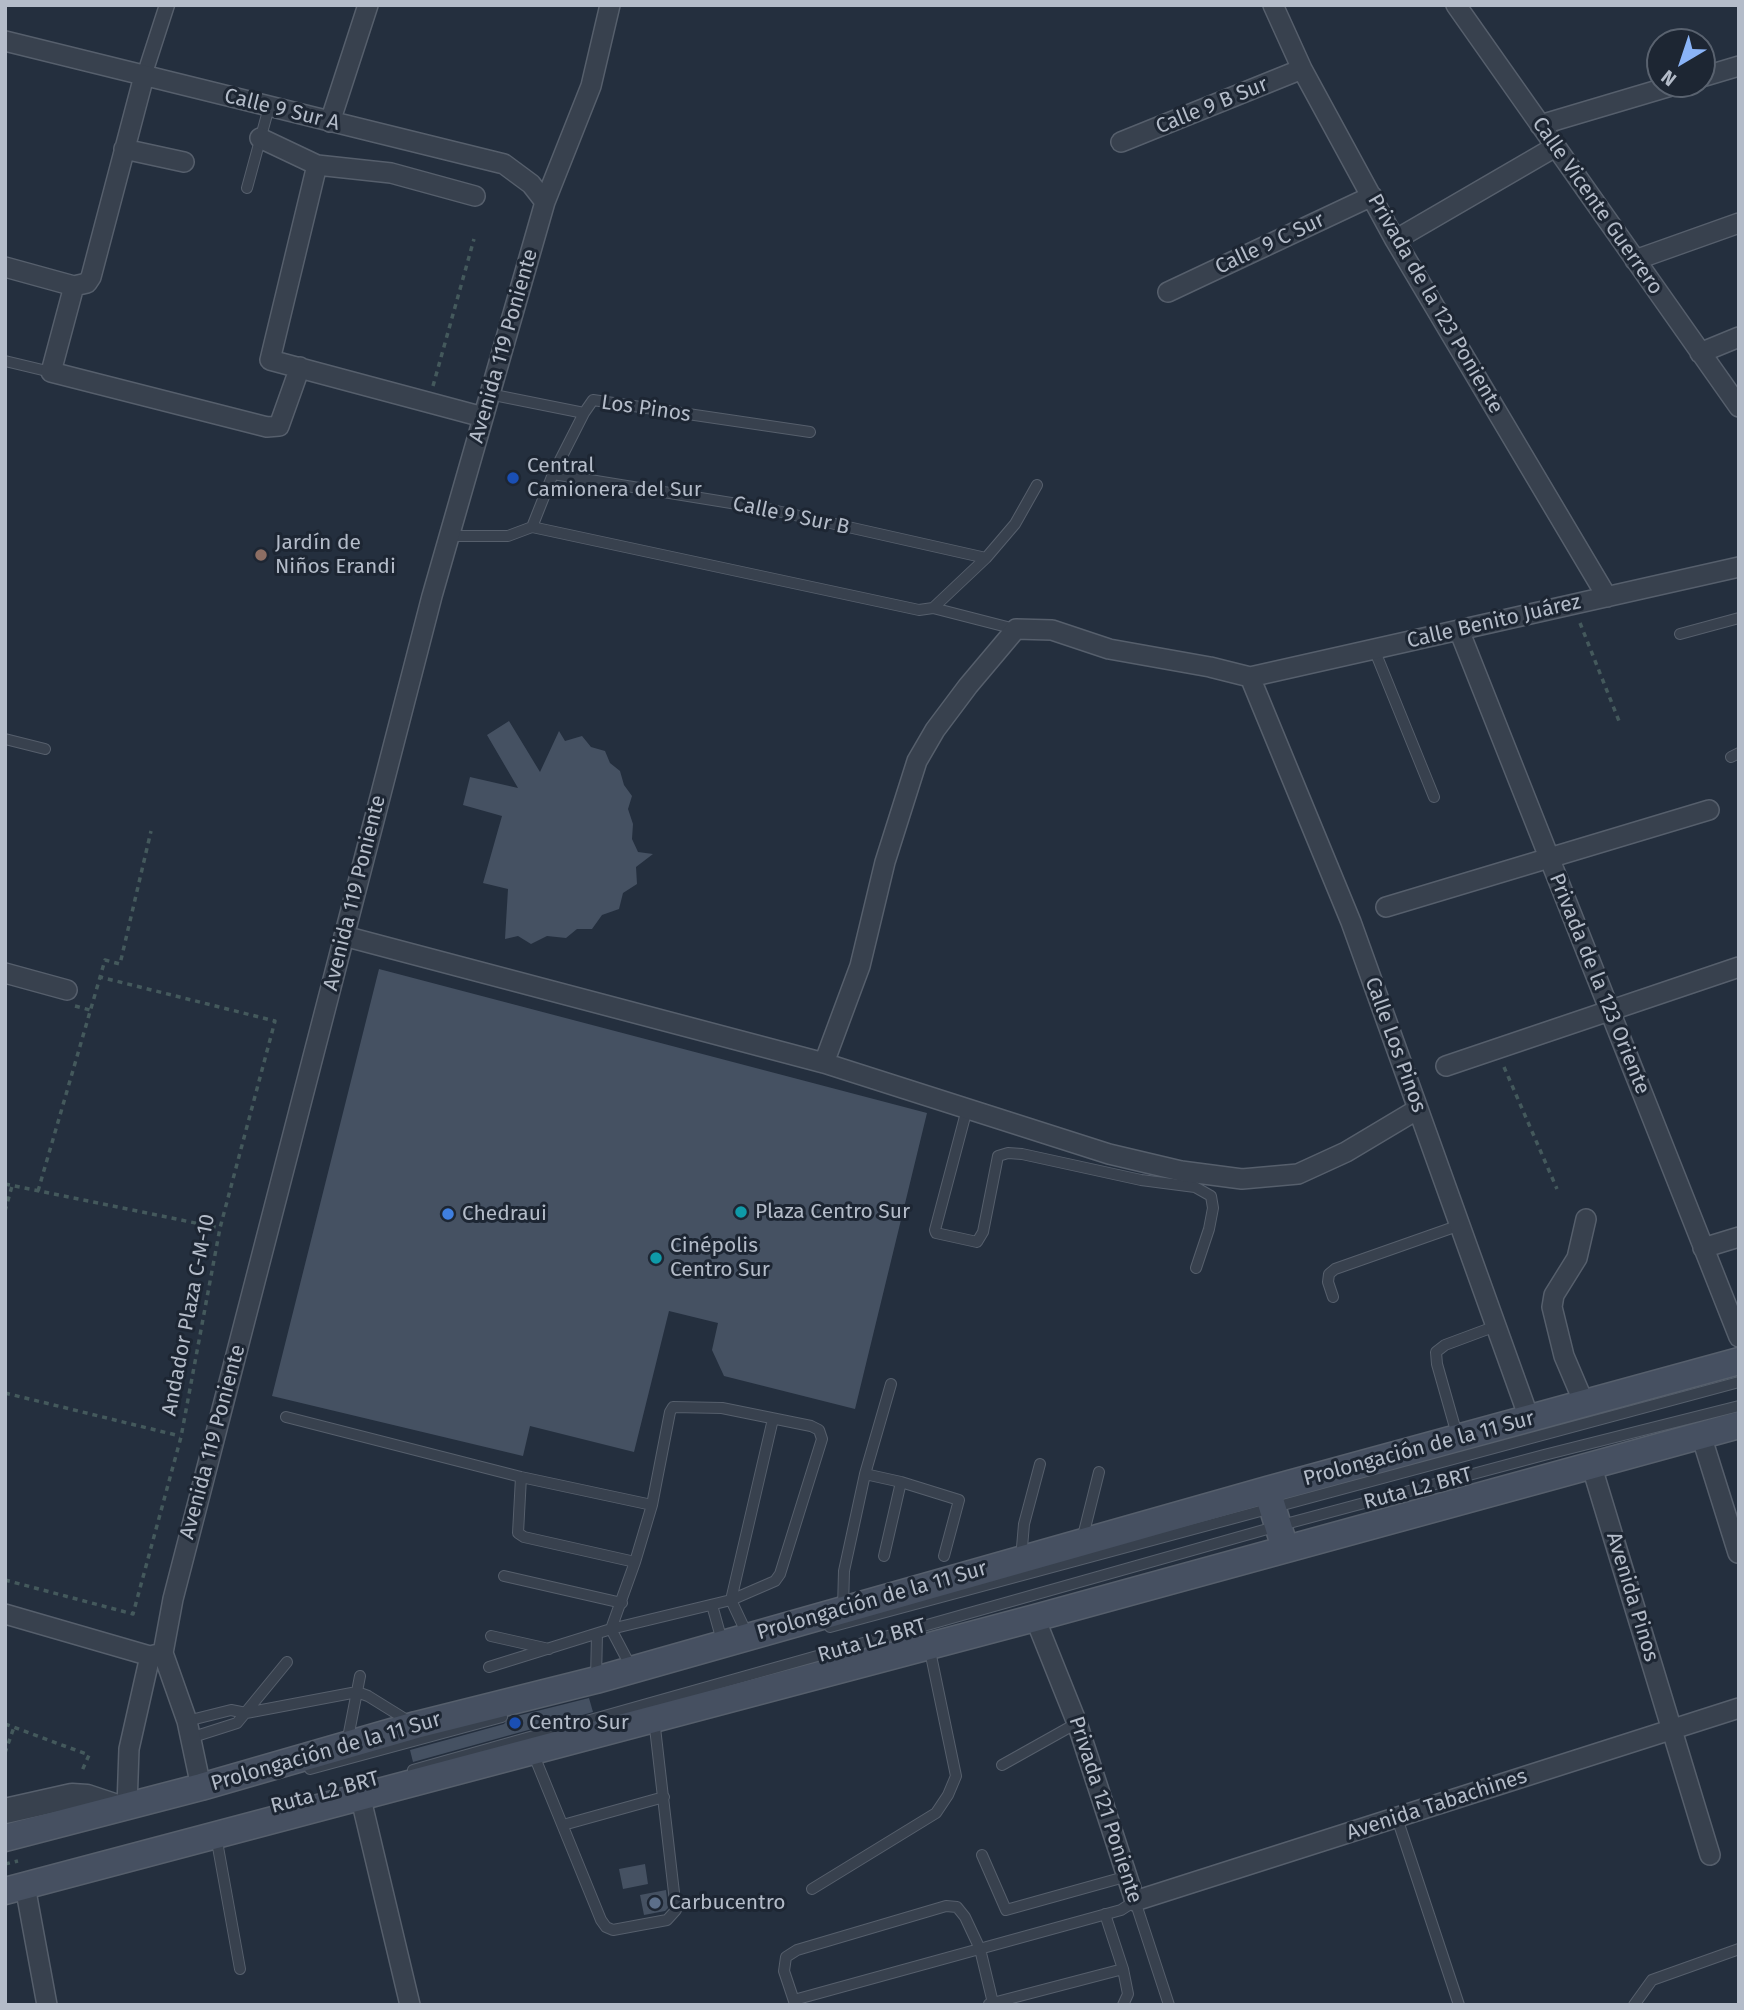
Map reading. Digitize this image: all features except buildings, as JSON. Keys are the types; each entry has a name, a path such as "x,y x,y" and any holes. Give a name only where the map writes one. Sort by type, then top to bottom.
{"main road":[{"name":"Prolongación de la 11 Sur","path":"15,1888 1035,1618 1458,1438 1739,1361"},
{"name":"Prolongación de la 11 Sur","path":"5,1838 201,1787 416,1725 587,1688 843,1609 1081,1543 1275,1518 1591,1464 1739,1425"}],"street":[{"path":"5,267 74,286 87,283 144,76 167,5"},
{"path":"330,122 368,5"},
{"name":"Avenida 119 Poniente","path":"201,1787 188,1730 156,1655 173,1599 428,609 545,202 591,86 610,5"},
{"name":"Privada de la 123 Poniente","path":"1273,5 1302,69 1395,240 1607,597"},
{"name":"Calle Vicente Guerrero","path":"1455,5 1700,353 1732,385 1739,407"},
{"name":"Calle 9 Sur A","path":"5,41 504,164 531,184 545,202"},
{"path":"1716,73 1739,66"},
{"name":"Calle 9 B Sur","path":"1121,142 1302,69"},
{"path":"1540,125 1646,94"},
{"path":"260,138 317,165 391,173 475,196"},
{"path":"1395,240 1555,147"},
{"path":"124,149 184,162"},
{"path":"317,165 270,360 483,417"},
{"name":"Calle 9 C Sur","path":"1168,292 1372,196"},
{"path":"1635,260 1739,223"},
{"path":"74,286 51,372 267,427 279,426 300,367"},
{"path":"1700,353 1739,337"},
{"name":"Calle Benito Juárez","path":"1250,677 1738,568"},
{"path":"824,1063 860,966 885,862 917,761 935,730 968,685 1016,629 1052,630 1109,649 1250,677"},
{"name":"Privada de la 123 Oriente","path":"1459,630 1739,1337"},
{"name":"Calle Los Pinos","path":"1250,677 1351,922 1529,1418"},
{"path":"1386,907 1709,810"},
{"path":"344,936 824,1063 1109,1154 1181,1171 1242,1179 1298,1174 1346,1152 1418,1109"},
{"path":"1446,1066 1739,967"},
{"path":"5,973 67,990"},
{"path":"1584,1403 1564,1356 1552,1307 1554,1295 1577,1258 1586,1219"},
{"path":"1703,1248 1739,1237"},
{"path":"1701,1435 1738,1553"},
{"name":"Avenida Pinos","path":"1591,1464 1710,1855"},
{"path":"5,1614 156,1655 129,1749 123,1807 72,1796 5,1811"},
{"name":"Privada 121 Poniente","path":"1035,1618 1077,1723 1135,1901"},
{"name":"Avenida Tabachines","path":"1135,1901 1739,1708"},
{"path":"360,1795 410,2005"},
{"path":"15,1888 47,2005"}],"lane":[{"path":"247,188 269,107"},
{"path":"5,361 51,372"},
{"name":"Los Pinos","path":"489,394 584,413 593,400 810,432"},
{"path":"532,527 553,474 584,413"},
{"name":"Calle 9 Sur B","path":"553,474 768,509 986,558"},
{"path":"933,608 986,558 1015,524 1037,485"},
{"path":"449,536 508,536 532,527 919,610 933,608 1016,629"},
{"path":"1680,634 1739,618"},
{"path":"1374,649 1434,797"},
{"path":"5,739 44,749"},
{"path":"967,1109 936,1233 977,1241 983,1232 998,1156 1008,1153 1022,1154 1141,1180 1195,1187 1211,1196 1213,1208 1209,1229 1196,1268"},
{"path":"1334,1297 1328,1282 1329,1274 1335,1269 1460,1225"},
{"path":"1458,1438 1436,1352 1445,1345 1496,1326"},
{"name":"Ruta L2 BRT","path":"398,1774 1739,1382"},
{"path":"843,1609 845,1571 865,1474 891,1384"},
{"name":"Ruta L2 BRT","path":"818,1631 1739,1406"},
{"path":"489,1667 611,1629 731,1600 775,1581 780,1574 822,1439 818,1430 811,1426 722,1408 673,1407 652,1505 611,1629"},
{"path":"286,1417 521,1477 652,1505"},
{"path":"736,1641 731,1600 773,1419"},
{"path":"1021,1560 1024,1524 1040,1464"},
{"path":"1081,1543 1099,1472"},
{"path":"865,1474 959,1500 944,1556"},
{"path":"521,1477 518,1532 524,1537 635,1562"},
{"path":"884,1556 901,1482"},
{"path":"504,1576 622,1602"},
{"path":"712,1605 736,1641"},
{"path":"611,1629 638,1674"},
{"path":"587,1688 597,1634"},
{"path":"491,1636 550,1649"},
{"path":"812,1889 936,1813 948,1795 956,1776 929,1646"},
{"path":"188,1730 237,1723 287,1662"},
{"path":"346,1747 360,1676"},
{"path":"188,1730 231,1710 246,1713 357,1692 416,1725"},
{"name":"Ruta L2 BRT","path":"297,1772 510,1715"},
{"path":"532,1750 606,1927 613,1930 667,1920 676,1910 654,1718"},
{"path":"1002,1765 1077,1723"},
{"path":"72,1832 230,1790"},
{"path":"563,1825 664,1797"},
{"path":"1397,1818 1459,2005"},
{"path":"215,1834 240,1969"},
{"path":"982,1855 1006,1910 1129,1876"},
{"path":"1123,1969 990,2004 980,1949 965,1917 957,1907 946,1906 797,1950 786,1957 784,1971 795,2003 980,1949 1121,1910 1135,1901"},
{"name":"Privada 121 Poniente","path":"1135,1901 1170,2005"},
{"path":"1105,1914 1123,1969 1128,1994 1123,2005"},
{"path":"1634,2005 1652,1980 1739,1948"}],"path":[{"path":"428,401 474,239"},
{"path":"1573,604 1619,721"},
{"path":"38,1191 105,960 120,964 151,831"},
{"name":"Andador Plaza C-M-10","path":"5,1580 133,1614 181,1437 220,1228 275,1021 100,977"},
{"path":"1496,1049 1557,1189"},
{"path":"5,1184 220,1228"},
{"path":"5,1211 12,1185"},
{"path":"5,1393 181,1437"},
{"path":"5,1724 89,1755"},
{"path":"5,1753 13,1727"}],"place":[{"name":"Central Camionera del Sur","path":"513,478"},
{"name":"Jardín de Niños Erandi","path":"261,555"},
{"name":"Plaza Centro Sur","path":"741,1212"},
{"name":"Chedraui","path":"448,1214"},
{"name":"Cinépolis Centro Sur","path":"656,1258"},
{"name":"Centro Sur","path":"515,1723"},
{"name":"Carbucentro","path":"655,1903"}]}
